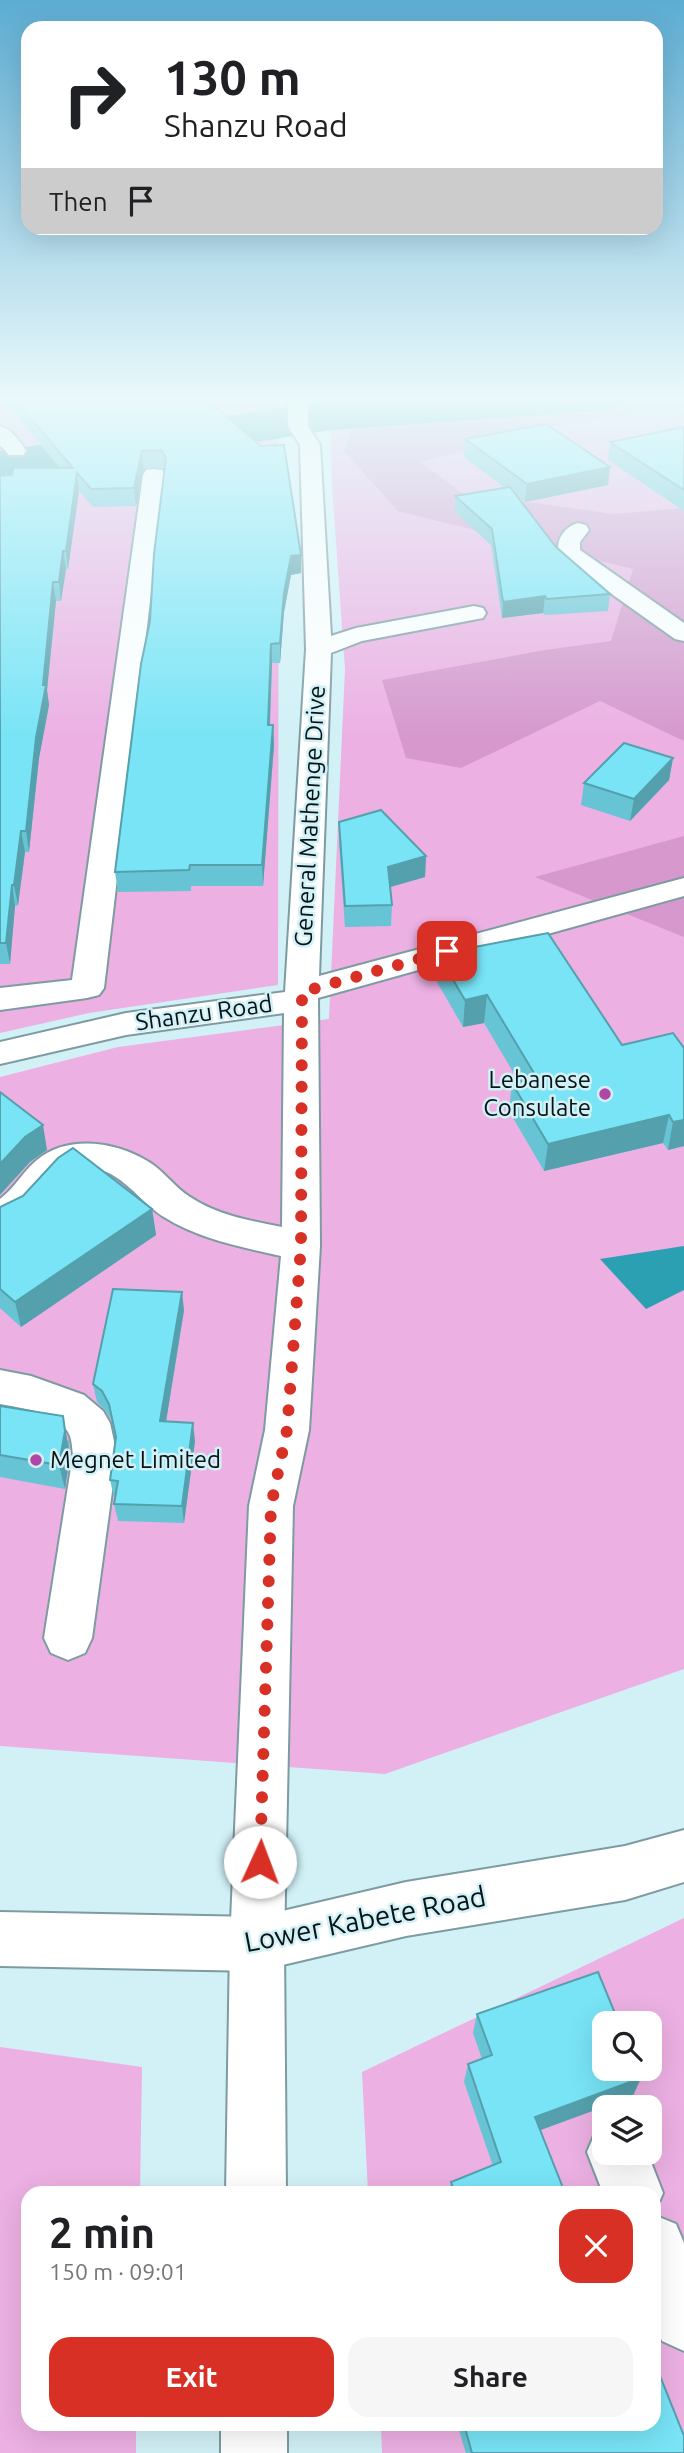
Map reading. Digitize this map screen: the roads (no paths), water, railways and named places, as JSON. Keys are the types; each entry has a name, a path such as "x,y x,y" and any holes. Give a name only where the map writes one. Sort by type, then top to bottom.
{"street":[{"path":"94,1031 87,988 149,509"},
{"name":"General Mathenge Drive","path":"256,2186 257,1944 271,1506 287,1430 301,1246 301,999 319,649 309,509"},
{"path":"578,530 569,542 569,553 684,634"},
{"path":"652,612 684,604"},
{"path":"319,649 356,635 474,613"},
{"name":"Shanzu Road","path":"0,1053 126,1024 301,999 302,992 338,981 684,887"},
{"path":"0,999 87,988"},
{"path":"0,1219 24,1200 50,1170 71,1158 98,1156 136,1171 176,1207 228,1230 301,1246"},
{"path":"0,1387 31,1392 69,1407 88,1423 95,1455 68,1638"},
{"name":"Lower Kabete Road","path":"0,1939 257,1944 406,1909 625,1873 684,1856"},
{"path":"622,2165 630,2186"},
{"path":"661,2263 684,2319"},
{"path":"254,2431 254,2453"}],"water":[{"path":"684,1246 684,1290 646,1309 600,1259"}],"place":[{"name":"Lebanese Consulate","path":"605,1094"},
{"name":"Megnet Limited","path":"36,1460"}]}
